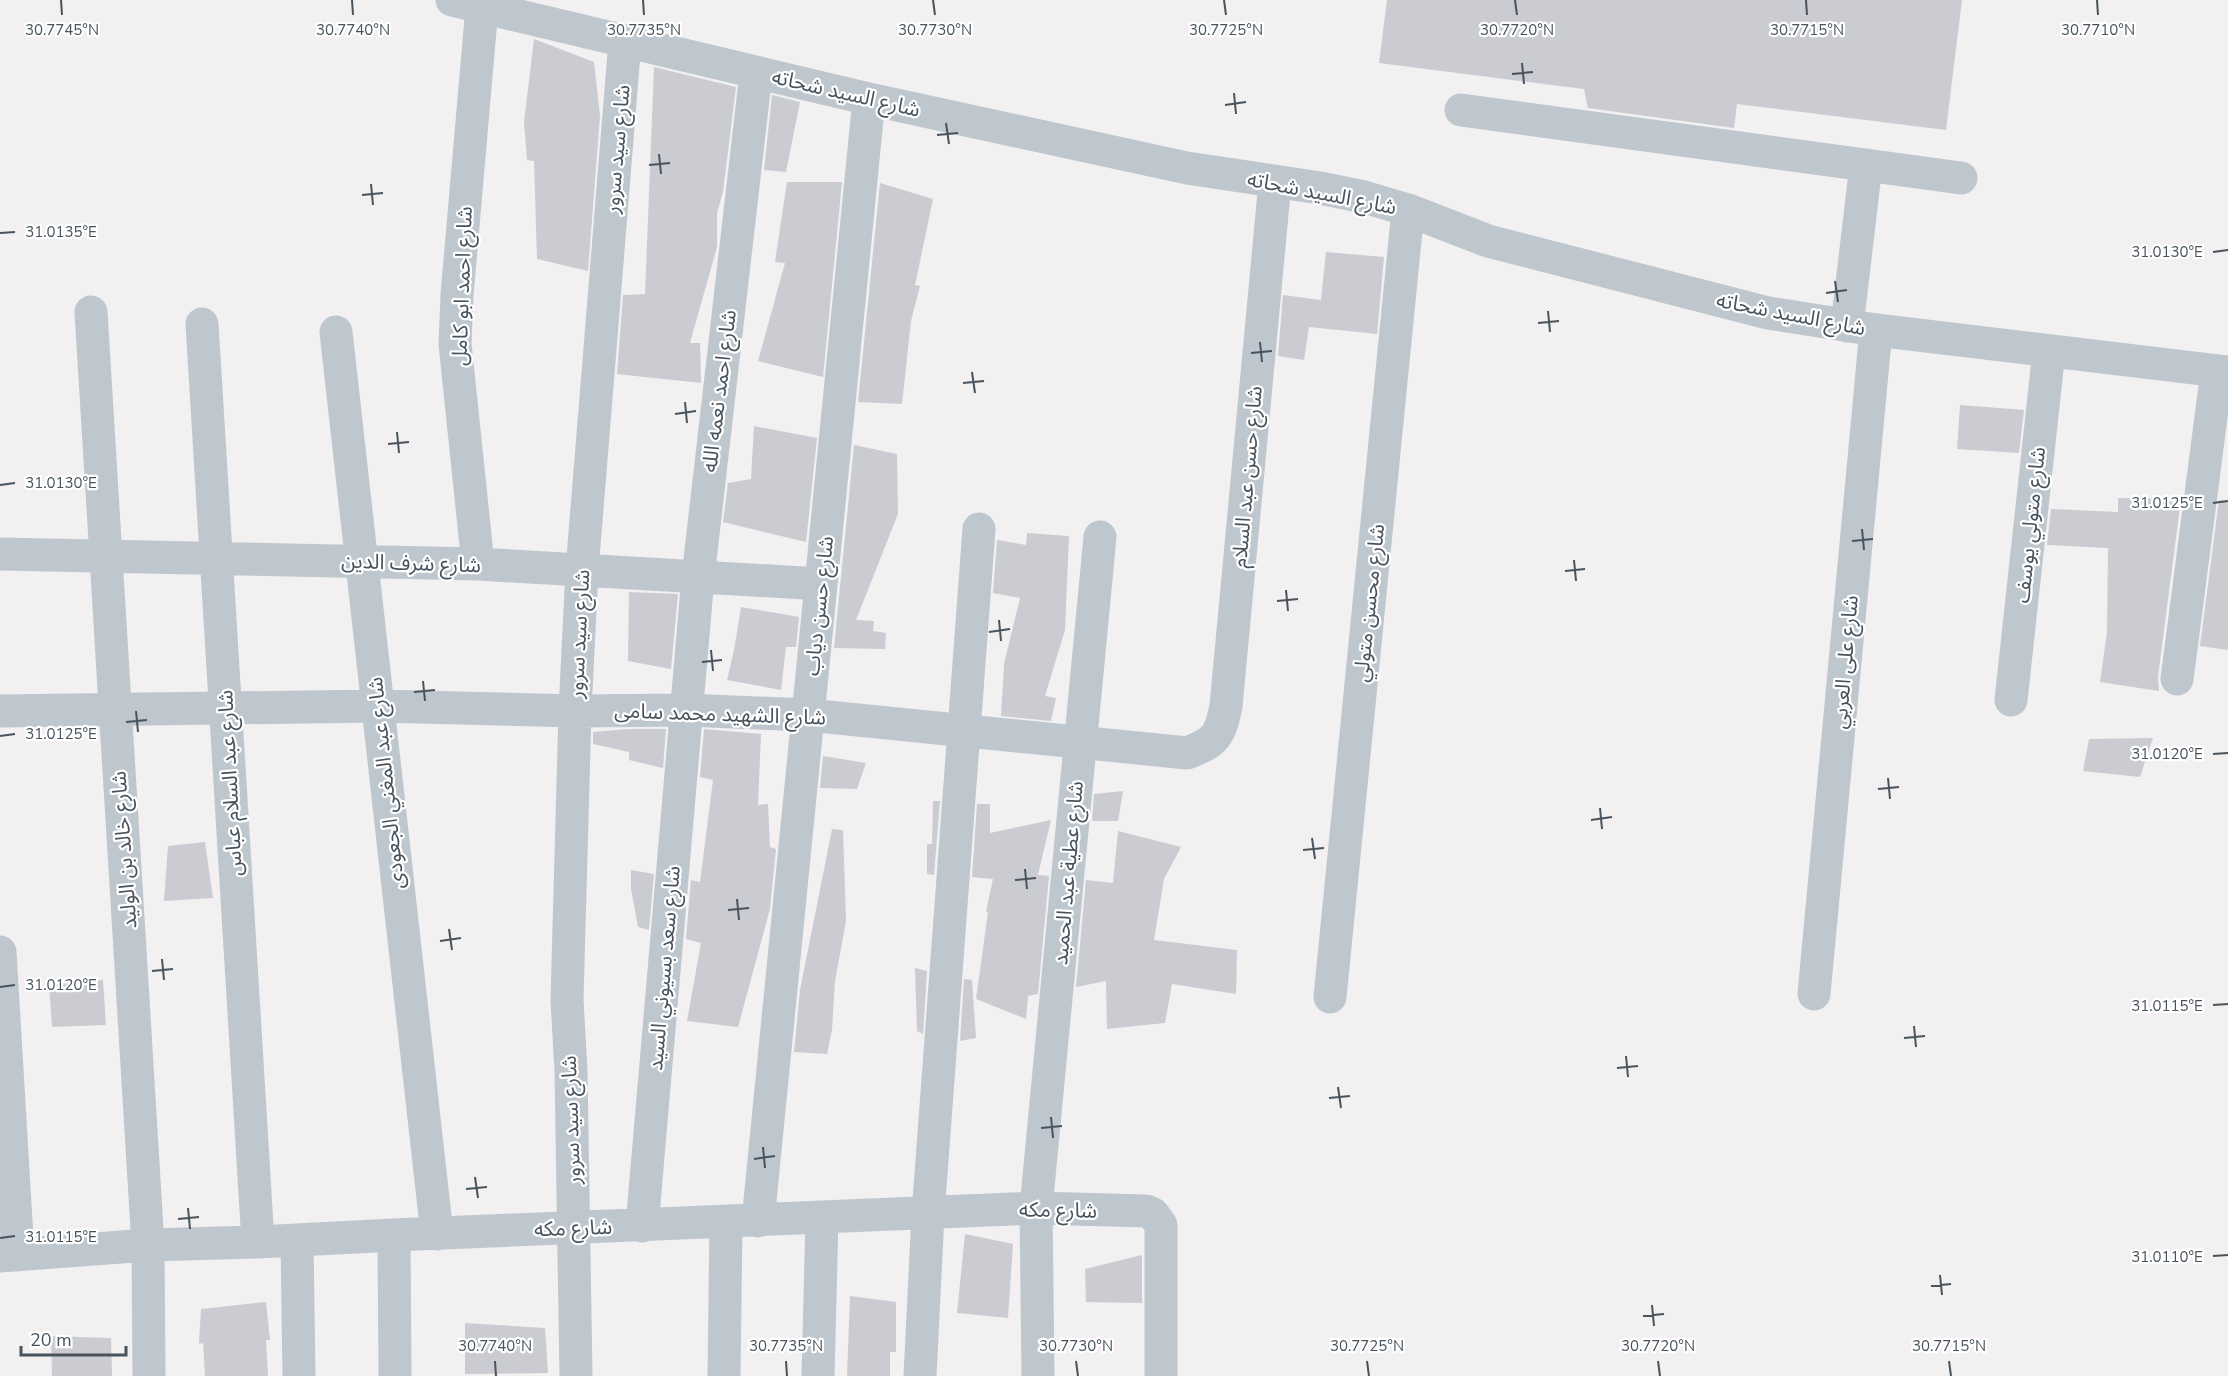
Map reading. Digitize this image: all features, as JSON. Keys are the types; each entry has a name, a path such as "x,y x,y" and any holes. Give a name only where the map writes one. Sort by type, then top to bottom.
{"street":[{"name":"شارع السيد شحاته","path":"467,3 869,99 1187,168 1364,197 1408,210 1488,241 1768,313 1862,328 2223,371"},
{"name":"شارع احمد ابو كامل","path":"467,3 455,344 478,564"},
{"name":"شارع سيد سرور","path":"576,1376 571,1071 567,1000 575,711 582,570 625,41"},
{"name":"شارع احمد نعمه الله","path":"686,710 698,577 756,73"},
{"name":"شارع حسن دياب","path":"724,1376 808,715 869,99"},
{"path":"1461,110 1961,178"},
{"name":"شارع على العربي","path":"1814,994 1862,328 1866,165"},
{"name":"شارع حسن عبد السلام","path":"1187,753 1208,745 1222,727 1226,706 1275,182"},
{"name":"شارع محسن متولي","path":"1330,997 1408,210"},
{"name":"شارع خالد بن الوليد","path":"91,312 148,1245 149,1376"},
{"name":"شارع عبد السلام عباس","path":"202,324 258,1242"},
{"name":"شارع عبد المغني الجعودى","path":"336,332 437,1234"},
{"name":"شارع متولي يوسف","path":"2012,699 2049,351"},
{"path":"2177,679 2223,371"},
{"path":"920,1376 928,1214 979,529"},
{"name":"شارع عطية عبد الحميد","path":"1038,1376 1036,1208 1100,537"},
{"name":"شارع شرف الدين","path":"0,554 478,564 821,584"},
{"name":"شارع الشهيد محمد سامى","path":"0,711 378,706 575,711 686,710 808,715 1187,753"},
{"name":"شارع سعد بسيوني السيد","path":"642,1226 686,710"},
{"path":"0,952 9,1255"},
{"name":"شارع مكه","path":"9,1255 148,1245 297,1241 1036,1208 1146,1211 1153,1214 1161,1225 1161,1376"},
{"path":"818,1376 822,1218"},
{"path":"394,1235 395,1376"},
{"path":"297,1241 299,1376"}],"building":[{"path":"1387,0 1962,0 1946,130 1737,104 1734,128 1588,108 1584,89 1379,63"},
{"path":"534,39 594,62 600,116 588,271 537,259 534,161 527,160 524,122"},
{"path":"654,67 736,87 723,192 717,213 717,247 690,343 700,343 701,383 617,374 623,295 645,294"},
{"path":"772,95 800,102 786,172 764,170"},
{"path":"787,182 842,182 823,377 758,361 785,263 775,262"},
{"path":"880,183 933,199 915,285 920,286 911,321 902,404 858,402"},
{"path":"1326,252 1384,257 1377,334 1309,327 1304,360 1278,356 1283,295 1321,300"},
{"path":"1960,405 2024,410 2019,453 1957,449"},
{"path":"754,426 817,438 806,542 723,522 728,483 751,479"},
{"path":"854,445 897,454 898,514 856,620 874,621 873,631 886,633 885,649 834,648"},
{"path":"2118,498 2181,499 2158,677 2159,691 2100,682 2107,632 2108,548 2047,545 2051,509 2118,512"},
{"path":"2219,500 2228,501 2228,650 2200,646"},
{"path":"1027,533 1069,536 1065,630 1045,696 1056,698 1051,721 1001,716 1004,664 1020,598 993,593 997,540 1026,545"},
{"path":"629,592 678,594 671,669 628,661"},
{"path":"741,607 799,617 796,647 786,647 781,690 727,680"},
{"path":"666,729 663,768 629,760 629,752 593,744 593,732"},
{"path":"704,729 761,734 758,805 768,804 770,847 776,849 770,909 738,1027 687,1021 701,943 686,939 691,880 700,882 713,780 700,777"},
{"path":"2153,738 2140,777 2083,771 2089,739"},
{"path":"823,756 866,763 857,789 820,788"},
{"path":"1123,791 1118,821 1092,821 1094,794"},
{"path":"933,801 940,801 934,875 927,874 927,844 932,844"},
{"path":"977,804 990,804 990,833 1051,820 1038,875 1049,876 1038,994 1028,996 1026,1019 976,999 988,912 986,912 993,879 972,877"},
{"path":"832,829 843,830 846,921 835,981 832,1030 827,1054 794,1052 800,990"},
{"path":"1118,831 1181,847 1164,879 1154,940 1237,950 1236,994 1172,984 1165,1023 1107,1029 1106,981 1076,987 1086,880 1113,883"},
{"path":"205,842 213,898 164,901 168,846"},
{"path":"631,870 654,874 649,930 638,927 631,889"},
{"path":"915,968 927,971 923,1034 917,1031"},
{"path":"964,979 972,980 976,1038 960,1041"},
{"path":"103,980 106,1025 52,1027 49,984"},
{"path":"965,1234 1013,1244 1008,1318 957,1313"},
{"path":"1142,1255 1142,1303 1086,1302 1085,1269"},
{"path":"850,1296 896,1302 896,1352 890,1352 890,1376 847,1376"},
{"path":"266,1302 270,1340 266,1340 268,1376 205,1376 203,1343 199,1344 201,1309"},
{"path":"465,1323 545,1328 548,1373 465,1374"},
{"path":"51,1336 111,1338 112,1376 52,1376"}]}
